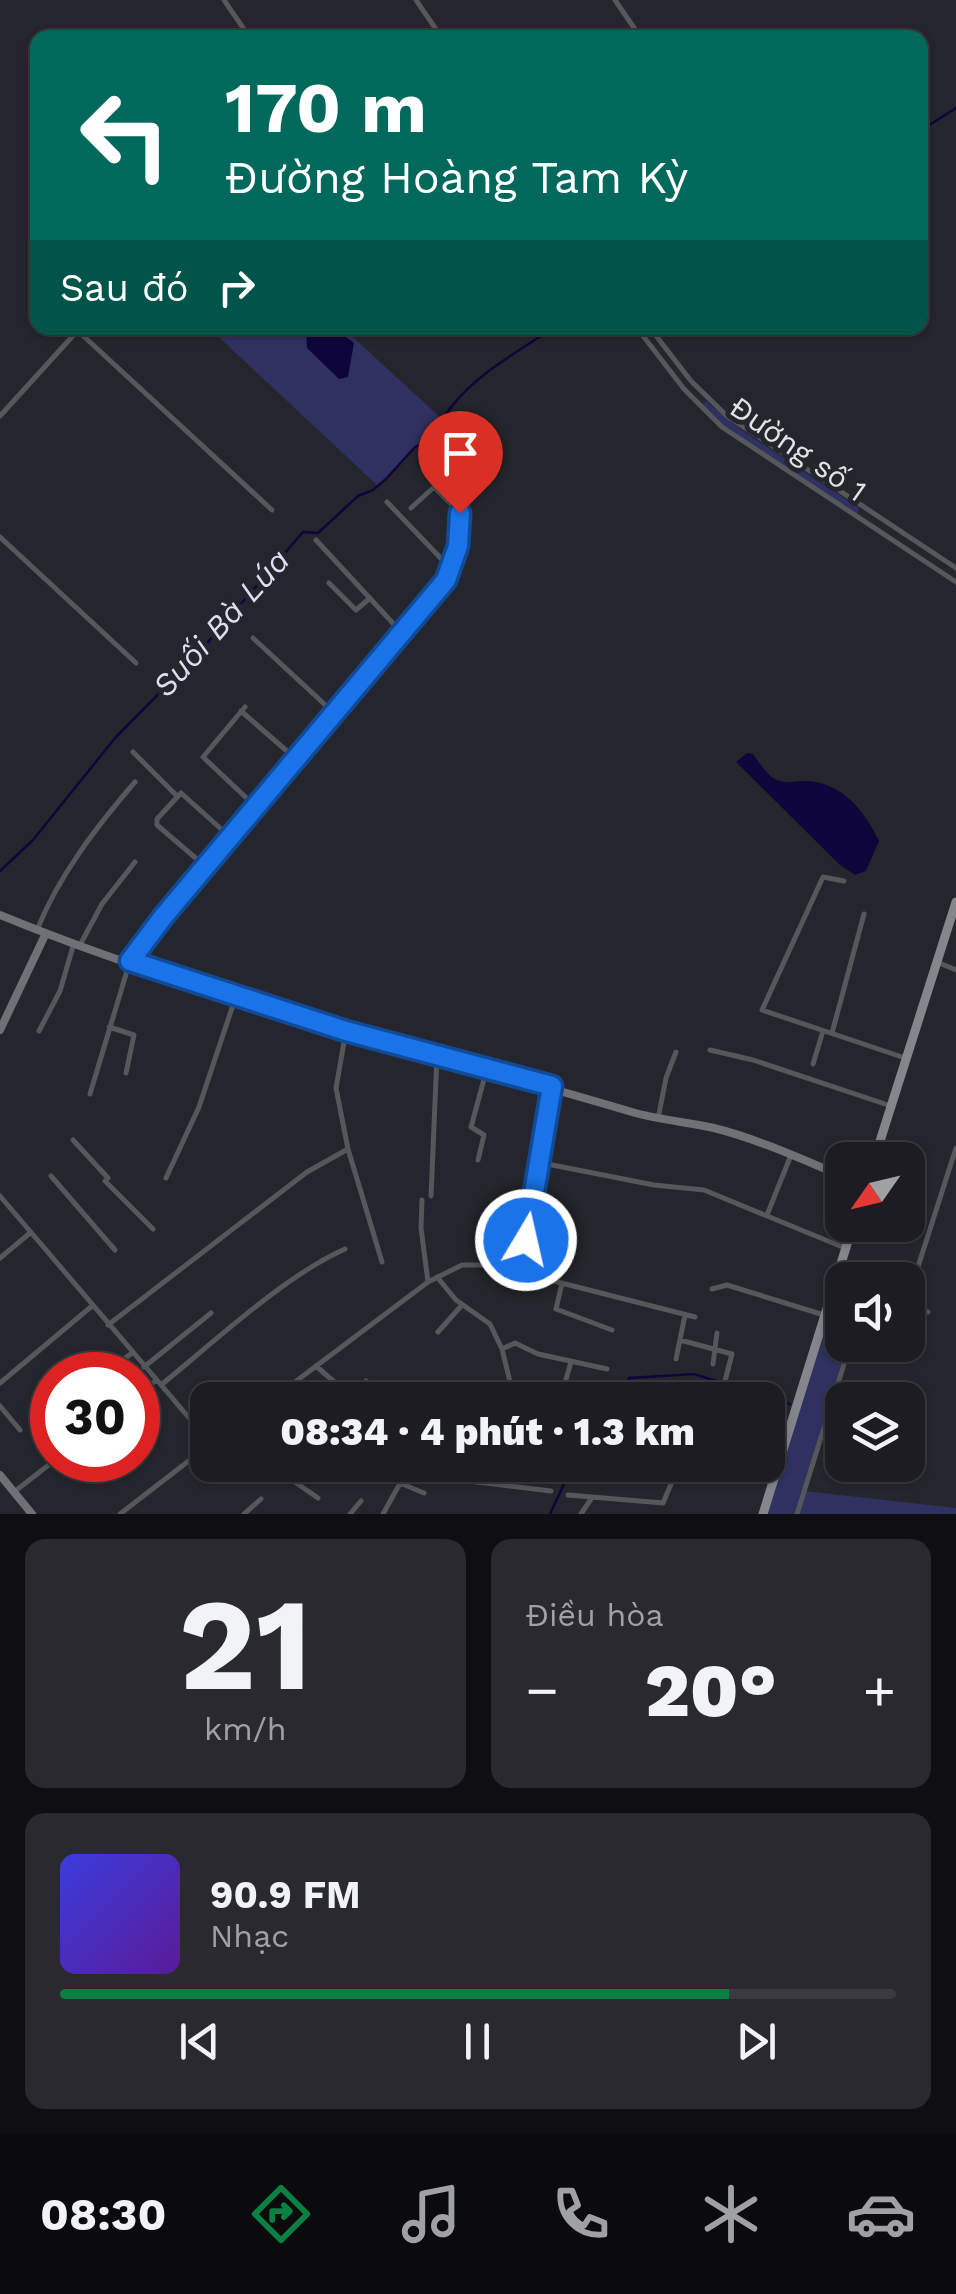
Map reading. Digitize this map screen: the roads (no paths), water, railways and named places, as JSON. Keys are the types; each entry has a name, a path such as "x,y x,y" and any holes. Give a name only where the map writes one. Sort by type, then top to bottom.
{"main road":[{"path":"879,1142 956,902"},
{"path":"842,1262 847,1242"},
{"path":"785,1443 824,1315"},
{"path":"762,1514 772,1482"}],"street":[{"path":"224,0 245,30"},
{"path":"416,0 437,30"},
{"path":"615,0 636,30"},
{"path":"0,416 74,335"},
{"path":"85,335 272,510"},
{"name":"Đường số 1","path":"643,335 698,405 735,437 956,582"},
{"name":"Đường số 1","path":"656,335 706,398 742,428 956,568"},
{"path":"698,405 706,398"},
{"path":"90,1094 130,961 452,570 460,513 434,487 410,508"},
{"path":"388,502 452,570"},
{"path":"858,518 862,507"},
{"path":"0,537 136,663"},
{"path":"316,540 402,632"},
{"path":"329,583 356,610 370,598"},
{"path":"253,638 334,713"},
{"path":"256,807 203,757 243,709 296,758"},
{"path":"133,752 177,796"},
{"path":"0,1030 57,886 104,818 135,782"},
{"path":"206,866 155,822 177,796 181,793 230,838"},
{"path":"39,1031 60,991 77,944 135,862"},
{"path":"844,881 823,877 761,1008 906,1058"},
{"path":"0,914 236,997 658,1119 714,1128 825,1169"},
{"path":"832,1033 864,914"},
{"path":"937,962 956,970"},
{"path":"166,1178 199,1107 236,997"},
{"path":"109,1027 134,1035 126,1073"},
{"path":"346,1031 336,1088 348,1149 382,1262"},
{"path":"813,1064 823,1032"},
{"path":"710,1050 753,1060 890,1106"},
{"path":"658,1119 676,1052"},
{"path":"431,1196 437,1056"},
{"path":"478,1160 484,1135 471,1127 486,1069"},
{"path":"521,1272 552,1086"},
{"path":"73,1140 153,1230"},
{"path":"920,1262 956,1148"},
{"path":"108,1324 313,1167 348,1149"},
{"path":"767,1214 790,1155"},
{"path":"538,1162 654,1186 704,1190 845,1248"},
{"path":"51,1176 115,1250"},
{"path":"0,1196 131,1352"},
{"path":"422,1200 428,1282"},
{"path":"0,1258 30,1233"},
{"path":"160,1382 318,1263 345,1249"},
{"path":"295,1382 428,1282 470,1264 521,1272 696,1316"},
{"path":"437,1277 462,1305 490,1324 502,1349 510,1382"},
{"path":"562,1283 555,1306 558,1311 612,1330"},
{"path":"712,1288 727,1285 824,1315"},
{"path":"438,1332 462,1305"},
{"path":"0,1382 92,1306"},
{"path":"160,1354 211,1313"},
{"path":"676,1359 686,1315"},
{"path":"713,1364 718,1333"},
{"path":"680,1340 732,1354 725,1382"},
{"path":"502,1349 515,1343 538,1354 607,1369"},
{"path":"564,1382 572,1362"},
{"path":"797,1514 845,1362"},
{"path":"316,1366 334,1382"},
{"path":"160,1385 190,1421"},
{"path":"0,1406 20,1430"},
{"path":"120,1514 190,1458"},
{"path":"0,1475 32,1514"},
{"path":"14,1492 30,1480"},
{"path":"296,1482 318,1498"},
{"path":"383,1514 401,1482"},
{"path":"404,1482 424,1494"},
{"path":"476,1482 551,1491"},
{"path":"568,1495 663,1503 672,1482"},
{"path":"244,1514 261,1499"},
{"path":"581,1514 591,1499"},
{"path":"350,1514 362,1501"},
{"path":"619,1514 622,1501"}],"waterway":[{"name":"Suối Bà Lúa","path":"928,126 956,108"},
{"name":"Suối Bà Lúa","path":"0,871 33,840 115,738 196,656 303,532 318,533 358,496 373,490 431,435 474,383 542,335"},
{"path":"627,1382 629,1378 694,1374 720,1382"},
{"path":"785,1402 790,1404"},
{"path":"550,1514 565,1482"}]}
